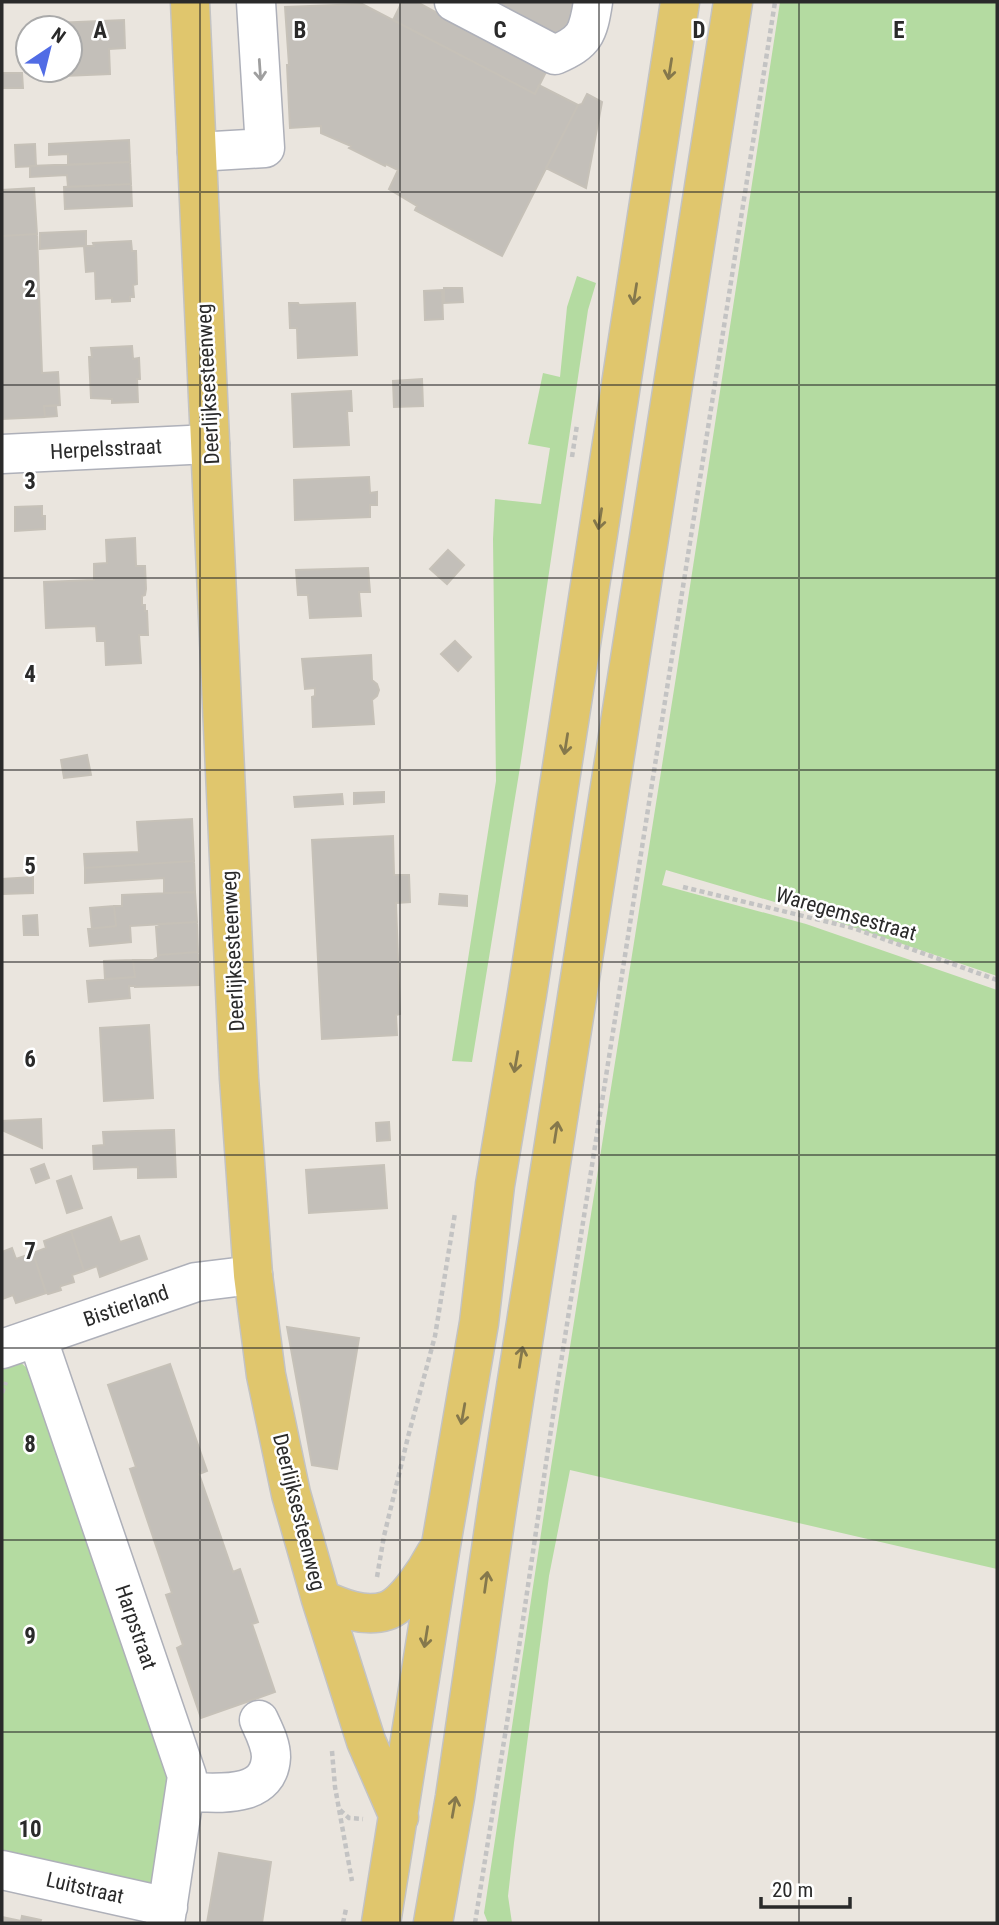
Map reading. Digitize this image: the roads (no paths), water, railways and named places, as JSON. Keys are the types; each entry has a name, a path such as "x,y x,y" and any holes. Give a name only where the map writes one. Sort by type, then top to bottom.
{"main road":[{"name":"Deerlijksesteenweg","path":"190,2 239,1078 253,1275 266,1375 288,1481 321,1599 366,1741 378,1819 420,1890"},
{"path":"378,1819 441,1545 479,1323 495,1185 527,994 680,2"},
{"path":"381,1923 420,1890 457,1784 503,1467 733,2"},
{"path":"321,1599 351,1611 366,1613 389,1610 403,1599 429,1566 441,1545"}],"street":[{"path":"197,152 265,148 256,2"},
{"path":"454,2 555,55 575,47 589,27 593,2"},
{"name":"Herpelsstraat","path":"2,454 210,444"},
{"name":"Bistierland","path":"19,1343 195,1282 253,1275"},
{"name":"Harpstraat","path":"19,1343 187,1776 167,1915"},
{"path":"185,1792 229,1793 248,1790 260,1781 268,1769 271,1755 259,1720"},
{"name":"Luitstraat","path":"2,1870 167,1915"}]}
